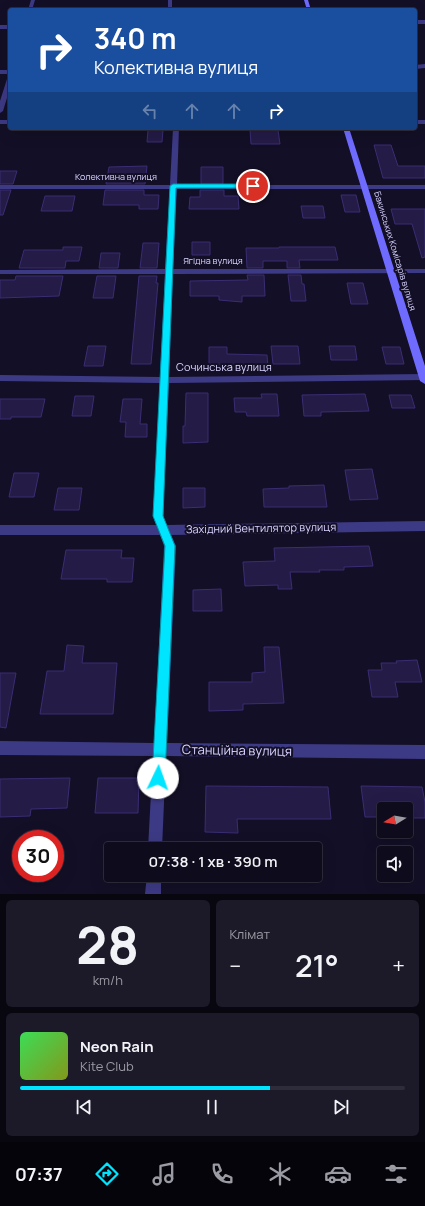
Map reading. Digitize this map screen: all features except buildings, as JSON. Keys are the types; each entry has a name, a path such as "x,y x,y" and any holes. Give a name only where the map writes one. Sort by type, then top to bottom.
{"street":[{"path":"0,111 8,85"},
{"path":"155,842 170,546 158,516 176,130"},
{"name":"Бакинських Комісарів вулиця","path":"347,130 425,379"},
{"name":"Колективна вулиця","path":"0,187 425,187"},
{"name":"Ягідна вулиця","path":"0,272 425,271"},
{"name":"Сочинська вулиця","path":"0,378 164,380 425,379"},
{"name":"Західний Вентилятор вулиця","path":"0,530 164,530 425,526"},
{"name":"Станційна вулиця","path":"0,748 425,752"},
{"path":"153,894 154,882"}],"route":[{"path":"158,778 170,546 158,516 173,186 253,186"}]}
